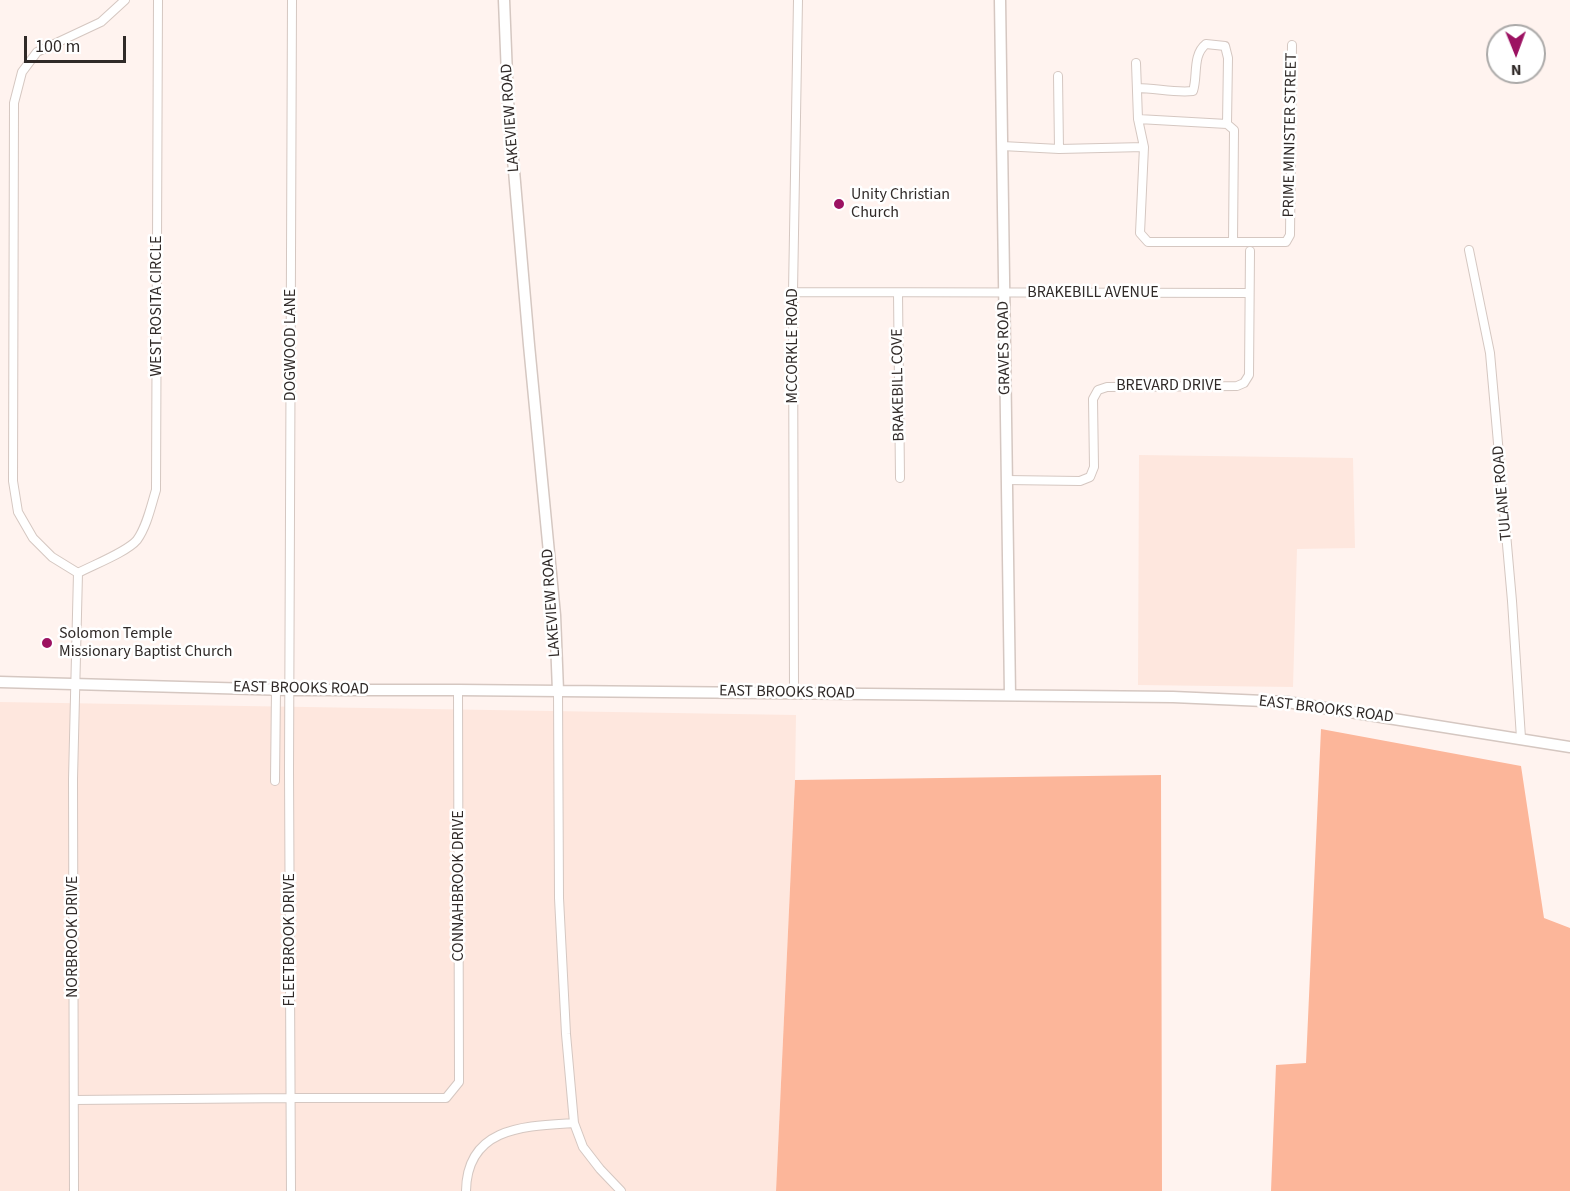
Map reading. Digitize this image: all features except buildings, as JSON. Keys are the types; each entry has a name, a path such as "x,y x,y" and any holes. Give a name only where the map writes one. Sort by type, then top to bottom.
{"main road":[{"name":"LAKEVIEW ROAD","path":"504,0 508,101 555,615 558,691"},
{"name":"GRAVES ROAD","path":"1000,0 1010,695"},
{"name":"EAST BROOKS ROAD","path":"0,682 290,690 1173,697 1287,702 1570,747"}],"street":[{"path":"78,573 52,557 33,538 18,512 13,481 14,103 21,72 37,52 101,22 125,0"},
{"name":"WEST ROSITA CIRCLE","path":"78,573 136,541 145,525 156,490 158,0"},
{"name":"DOGWOOD LANE","path":"290,690 292,0"},
{"name":"MCCORKLE ROAD","path":"794,693 793,292 798,0"},
{"path":"1137,88 1193,91 1196,82 1197,56 1202,47 1206,44 1225,46 1228,58 1227,124"},
{"name":"PRIME MINISTER STREET","path":"1233,242 1286,242 1290,235 1292,45"},
{"path":"1136,63 1138,119 1144,147 1140,233 1148,242 1233,242 1234,130 1227,124 1138,119"},
{"path":"1058,76 1059,149"},
{"path":"1002,146 1059,149 1144,147"},
{"name":"TULANE ROAD","path":"1469,250 1490,352 1512,601 1521,738"},
{"name":"BREVARD DRIVE","path":"1006,480 1080,481 1090,477 1094,466 1094,399 1098,390 1107,387 1237,386 1244,383 1249,375 1250,251"},
{"name":"BRAKEBILL AVENUE","path":"793,292 1249,293"},
{"name":"BRAKEBILL COVE","path":"898,292 900,478"},
{"name":"NORBROOK DRIVE","path":"75,1191 73,779 78,573"},
{"path":"276,689 276,781"},
{"name":"FLEETBROOK DRIVE","path":"290,690 291,1191"},
{"name":"CONNAHBROOK DRIVE","path":"291,1098 446,1098 459,1082 458,690"},
{"name":"LAKEVIEW ROAD","path":"558,691 560,923 574,1123 583,1147 621,1191"},
{"path":"276,714 290,714"},
{"path":"74,1100 291,1098"},
{"path":"466,1191 466,1179 474,1157 491,1139 525,1126 574,1123"}],"shaded area":[{"path":"1139,455 1353,458 1355,548 1297,549 1293,687 1138,685"},
{"path":"0,702 796,715 776,1191 0,1191"},
{"path":"1321,729 1521,766 1544,918 1570,928 1570,1191 1271,1191 1276,1065 1306,1063"},
{"path":"1161,775 1162,1191 776,1191 795,780"}],"place":[{"name":"Unity Christian Church","path":"839,204"},
{"name":"Solomon Temple Missionary Baptist Church","path":"47,643"}]}
